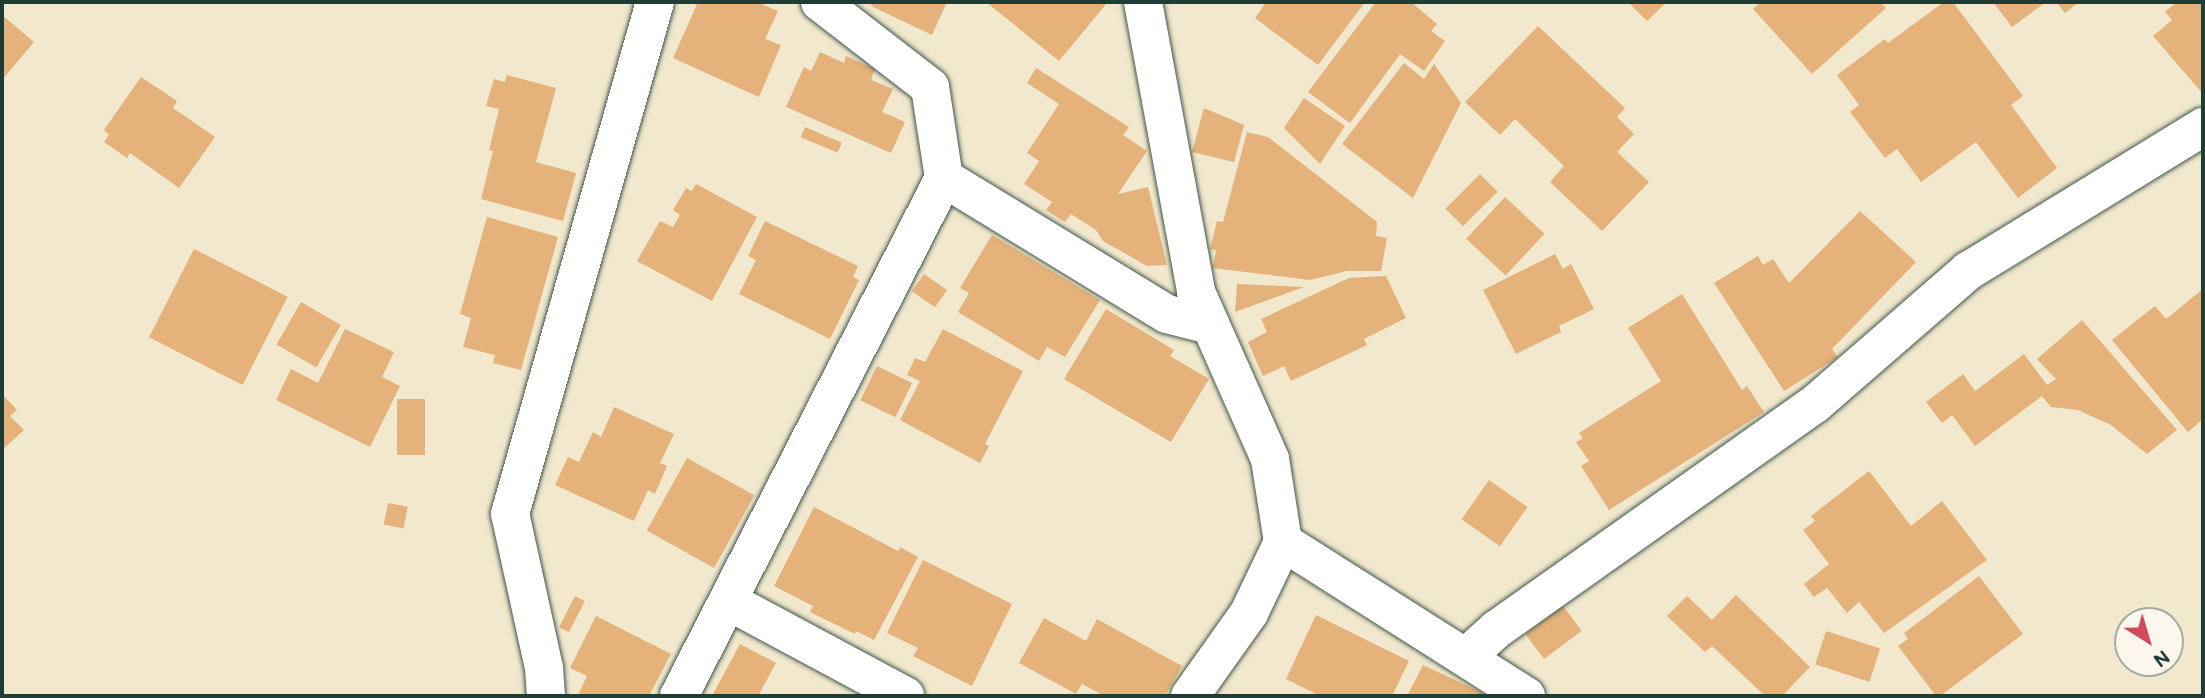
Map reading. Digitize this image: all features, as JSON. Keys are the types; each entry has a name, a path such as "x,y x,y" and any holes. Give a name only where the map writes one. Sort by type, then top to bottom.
{"street":[{"path":"546,696 544,668 510,514 655,2"},
{"path":"679,696 944,178 930,87 820,2"},
{"path":"1143,2 1196,292 1270,459 1283,542 1249,613 1190,696"},
{"path":"1466,656 1497,629 1815,404 1968,271 2203,127"},
{"path":"944,178 1167,314 1210,326"},
{"path":"1283,542 1525,696"},
{"path":"728,601 905,696"}],"building":[{"path":"698,2 757,2 778,11 765,39 781,45 759,97 673,58"},
{"path":"873,2 947,2 932,35 871,6"},
{"path":"986,2 1105,2 1107,3 1059,61"},
{"path":"1266,2 1365,2 1318,65 1255,18"},
{"path":"1376,2 1411,2 1437,24 1431,31 1445,41 1424,71 1400,54 1350,123 1308,92"},
{"path":"1628,2 1667,2 1647,21"},
{"path":"1761,2 1880,2 1886,8 1812,74 1753,9"},
{"path":"1944,2 1953,2 2023,96 2011,105 2057,168 2018,198 1976,142 1921,182 1897,149 1885,158 1850,112 1859,105 1837,75 1885,39 1888,43"},
{"path":"1993,2 2046,2 2012,27"},
{"path":"2056,2 2079,2 2065,13"},
{"path":"2177,2 2203,2 2203,94 2153,36 2172,20 2165,12"},
{"path":"2,15 34,42 2,80"},
{"path":"1538,26 1625,108 1617,117 1634,134 1617,152 1649,182 1602,231 1550,182 1564,166 1515,119 1500,135 1465,102"},
{"path":"820,52 844,63 846,56 875,69 871,80 893,89 882,112 905,122 891,153 786,107 804,67 811,71"},
{"path":"1404,63 1424,79 1434,64 1461,103 1413,198 1342,144"},
{"path":"1036,68 1129,127 1123,135 1147,151 1118,194 1148,187 1167,265 1147,266 1103,241 1096,230 1071,214 1065,222 1046,210 1052,202 1024,184 1039,161 1027,153 1059,104 1027,83"},
{"path":"507,75 556,88 536,162 576,173 563,221 481,199 493,151 489,150 499,109 486,106 494,79 505,82"},
{"path":"141,77 177,101 173,108 215,137 179,188 130,153 127,158 104,142 109,135 104,130"},
{"path":"1304,98 1345,126 1320,164 1284,128"},
{"path":"1204,108 1244,125 1234,162 1192,152"},
{"path":"805,127 842,143 838,153 801,137"},
{"path":"1247,132 1268,137 1377,222 1376,236 1387,238 1381,271 1347,271 1310,280 1213,268 1216,250 1210,249 1217,221 1223,222"},
{"path":"1480,174 1498,192 1463,226 1445,209"},
{"path":"696,184 757,217 712,301 637,261 660,221 673,227 680,215 673,210 686,188 692,191"},
{"path":"1505,197 1544,234 1506,276 1466,239"},
{"path":"1860,211 1916,262 1832,349 1838,357 1784,391 1714,283 1758,256 1763,265 1773,259 1789,283"},
{"path":"487,217 558,237 521,370 493,363 495,355 463,347 471,318 460,314"},
{"path":"765,221 858,266 853,277 859,280 830,339 739,294 756,260 748,256"},
{"path":"992,235 1100,300 1065,357 1047,347 1039,361 958,312 969,293 960,288"},
{"path":"194,249 288,297 243,385 149,337"},
{"path":"1555,254 1563,269 1571,264 1594,309 1559,326 1561,332 1516,354 1483,290"},
{"path":"924,274 947,290 935,307 912,291"},
{"path":"1386,276 1406,318 1364,339 1367,345 1291,381 1284,366 1263,376 1248,342 1267,332 1261,319 1349,278"},
{"path":"1237,284 1304,287 1235,312"},
{"path":"2203,289 2203,419 2188,432 2112,340 2155,306 2166,319"},
{"path":"1682,294 1742,390 1747,386 1764,412 1609,510 1581,466 1589,461 1576,442 1583,438 1579,433 1661,381 1628,328"},
{"path":"301,302 341,325 316,367 276,344"},
{"path":"1106,309 1174,350 1170,356 1209,379 1171,442 1064,379"},
{"path":"2082,320 2177,430 2147,454 2111,425 2078,410 2051,407 2042,396 1975,446 1952,415 1942,423 1926,402 1963,374 1975,391 2024,354 2047,385 2056,379 2037,359"},
{"path":"345,329 394,352 382,377 400,386 370,447 276,400 291,369 318,383"},
{"path":"943,329 1023,371 985,444 989,446 980,463 900,420 920,381 907,375 915,358 925,362"},
{"path":"877,366 912,383 895,417 860,400"},
{"path":"2,394 17,410 10,416 24,430 2,450"},
{"path":"397,399 425,399 425,455 397,455"},
{"path":"614,407 674,434 660,463 667,466 655,494 648,490 634,521 555,485 568,457 579,462 593,432 601,437"},
{"path":"687,458 754,495 714,568 647,531"},
{"path":"1869,471 1911,526 1942,501 1987,560 1884,633 1859,602 1847,613 1827,588 1814,597 1804,584 1829,564 1803,530 1815,521 1811,516"},
{"path":"1489,480 1528,507 1500,546 1461,519"},
{"path":"388,503 408,507 403,528 384,525"},
{"path":"814,507 898,551 900,547 918,557 874,640 856,631 855,634 810,612 813,606 774,586"},
{"path":"923,560 1012,604 972,686 913,656 918,648 887,633"},
{"path":"1979,576 2023,634 1940,696 1936,696 1898,646 1908,639 1904,633"},
{"path":"1736,595 1810,667 1782,696 1765,696 1712,646 1705,652 1667,616 1687,596 1712,620"},
{"path":"575,596 585,601 569,632 559,627"},
{"path":"1563,606 1582,631 1544,659 1525,634"},
{"path":"1316,615 1409,661 1392,696 1320,696 1286,679"},
{"path":"596,616 671,654 649,696 578,695 587,676 570,668"},
{"path":"1044,618 1086,641 1097,619 1182,666 1165,696 1104,696 1082,684 1076,694 1019,663"},
{"path":"1826,631 1880,649 1869,682 1815,664"},
{"path":"740,644 776,663 758,696 712,696"},
{"path":"1423,665 1483,693 1481,696 1407,696"}]}
